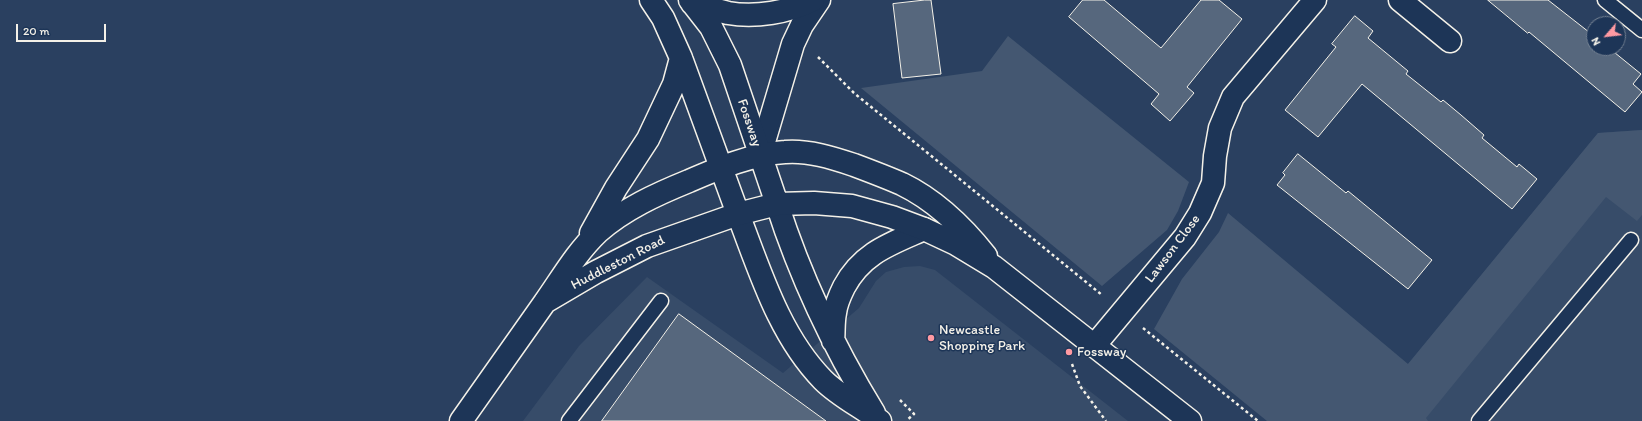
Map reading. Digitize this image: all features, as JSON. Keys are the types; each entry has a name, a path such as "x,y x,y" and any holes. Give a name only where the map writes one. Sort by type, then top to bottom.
{"main road":[{"path":"651,0 663,18 681,58 767,291 799,349 824,381 879,420"},
{"path":"691,1 728,13 745,15 770,13 790,9 813,0"},
{"path":"818,0 802,25 793,44 760,155 795,258 833,342 846,367 879,420"},
{"name":"Lawson Close","path":"1094,346 1185,237 1200,213 1213,183 1215,156 1220,128 1233,97 1315,0"},
{"path":"1400,0 1450,41"},
{"name":"Fossway","path":"691,1 711,27 730,65 760,155 785,152 802,152 840,160 903,184 927,199 949,217 972,239 994,267"},
{"path":"582,248 616,188 648,139 674,84 681,58"},
{"name":"Huddleston Road","path":"461,421 545,302 570,263 582,248 599,232 618,216 669,189 722,167 760,155"},
{"name":"Fossway","path":"777,204 814,203 852,206 892,217 924,229 956,244 994,267 1190,421"},
{"name":"Huddleston Road","path":"545,302 596,272 647,246 738,214 777,204"},
{"path":"833,342 835,313 839,298 862,261 874,252 889,244 924,229"}],"lane":[{"path":"1605,0 1642,30"},
{"path":"1479,421 1631,240"},
{"path":"569,421 661,301"}],"path":[{"path":"814,53 854,93 1258,421"},
{"path":"1066,359 1078,369"},
{"path":"1072,364 1080,386 1106,421"},
{"path":"896,397 914,414 907,421"}],"shaded area":[{"path":"1008,36 1189,182 1178,211 1167,230 1102,286 861,88 982,71"},
{"path":"1642,130 1642,421 1358,421 1408,364 1598,133"},
{"path":"1642,130 1642,215 1637,221 1606,197 1426,418 1428,421 1267,421 1154,329 1182,279 1219,232 1228,213 1408,364 1598,133"},
{"path":"920,266 935,270 1128,421 523,421 579,346 647,277 783,373 859,308 876,281 886,272 904,267"}],"building":[{"path":"931,0 941,74 902,78 893,4"},
{"path":"1083,0 1104,0 1161,48 1201,0 1219,0 1242,19 1187,87 1194,93 1170,121 1151,104 1159,94 1069,17"},
{"path":"1488,0 1548,0 1586,30 1586,56 1619,56 1641,74 1633,84 1642,92 1625,112 1529,32 1528,33"},
{"path":"1355,16 1373,31 1368,38 1408,71 1406,74 1441,102 1443,100 1461,115 1484,135 1482,138 1517,167 1519,164 1537,179 1512,209 1362,84 1318,137 1285,110 1336,47 1332,44"},
{"path":"1298,154 1346,193 1348,191 1432,260 1408,289 1277,185 1285,175 1283,173"},
{"path":"679,314 826,421 602,421"}],"place":[{"name":"Newcastle Shopping Park","path":"931,338"},
{"name":"Fossway","path":"1069,352"}]}
